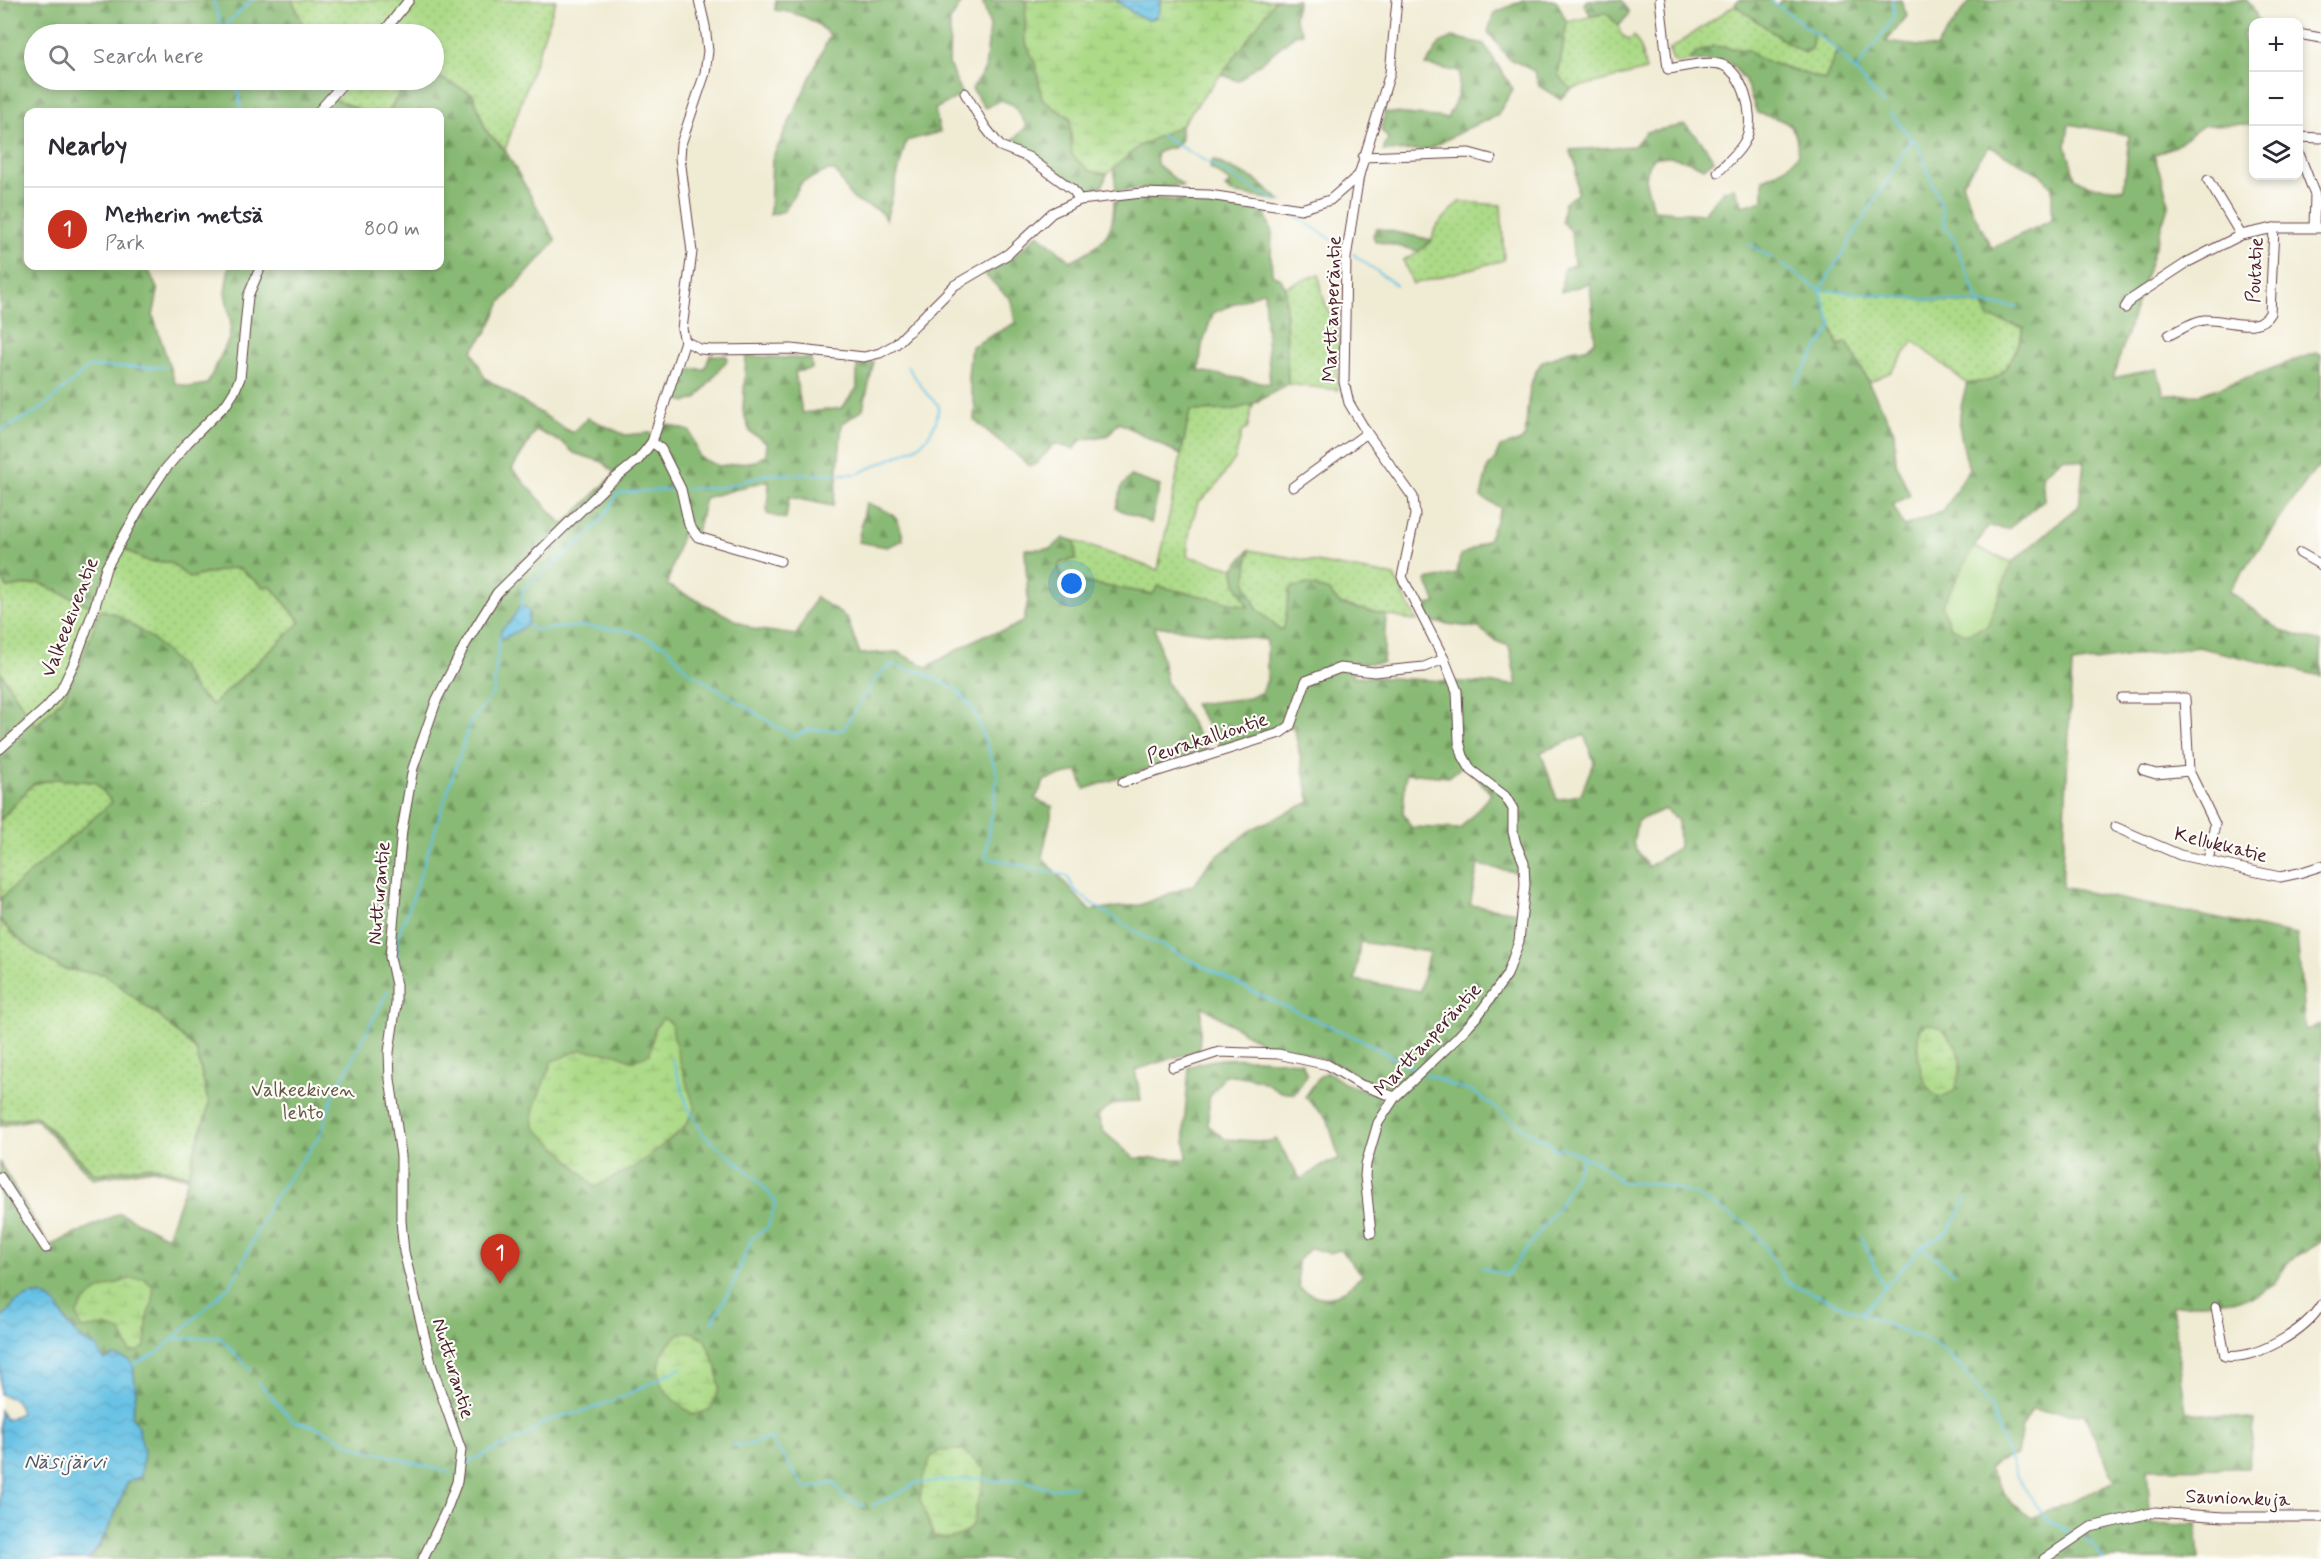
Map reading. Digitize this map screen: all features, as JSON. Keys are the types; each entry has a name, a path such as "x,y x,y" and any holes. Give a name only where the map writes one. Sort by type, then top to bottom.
{"street":[{"path":"390,24 409,0"},
{"path":"699,0 708,51 705,73 684,129 680,158 692,252 682,316 685,341 700,349 791,350 864,357 896,344 956,285 1008,254 1052,213 1080,200 1142,193 1209,195 1302,209 1330,200 1359,175"},
{"name":"Marttanperäntie","path":"1371,1233 1365,1176 1366,1164 1378,1124 1395,1097 1455,1040 1479,1014 1508,975 1513,964 1520,932 1525,885 1524,864 1516,844 1513,809 1505,796 1471,770 1463,756 1459,741 1457,690 1444,659 1402,577 1415,515 1413,497 1367,433 1349,403 1344,382 1346,258 1359,175 1390,73 1397,0"},
{"path":"1660,0 1668,69 1718,64 1726,66 1733,72 1744,94 1750,123 1747,138 1740,149 1718,172"},
{"path":"2303,35 2321,38"},
{"path":"322,108 337,90"},
{"path":"965,93 985,127 1000,146 1028,157 1073,190 1080,200"},
{"path":"2303,137 2321,138"},
{"path":"1364,157 1469,153 1491,159"},
{"path":"2125,308 2130,300 2188,262 2241,235 2274,228 2318,228 2315,195 2303,164"},
{"path":"2208,180 2241,235"},
{"name":"Poutatie","path":"2169,335 2203,320 2256,324 2266,320 2270,313 2274,228"},
{"name":"Valkeekiventie","path":"0,749 47,707 61,690 87,628 106,568 142,504 163,472 188,442 227,404 234,392 240,378 248,296 259,270"},
{"name":"Nutturantie","path":"423,1559 443,1519 457,1482 461,1450 432,1367 404,1252 401,1221 401,1156 390,1079 389,1052 396,1004 396,985 390,957 402,830 413,768 437,699 466,643 496,593 607,485 638,460 652,442 685,341"},
{"path":"1293,487 1367,433"},
{"path":"652,442 661,449 681,489 689,525 698,537 780,561"},
{"path":"2300,553 2321,565"},
{"name":"Peurakalliontie","path":"1123,782 1280,733 1290,726 1306,681 1340,668 1374,672 1424,668 1444,659"},
{"path":"2122,698 2185,698 2189,771 2215,824 2208,861"},
{"path":"2143,770 2156,774 2189,771"},
{"name":"Kellukkatie","path":"2115,827 2180,855 2280,877 2321,866"},
{"path":"1173,1067 1219,1052 1288,1056 1328,1065 1361,1085 1395,1097"},
{"path":"0,1177 46,1248"},
{"path":"2216,1307 2225,1356 2238,1358 2253,1353 2298,1330 2321,1305"},
{"name":"Saunionkuja","path":"2044,1559 2091,1527 2155,1512 2223,1517 2321,1517"}],"green space":[{"name":"Valkeekiven lehto","path":"0,0 292,0 303,24 24,24 24,90 330,90 334,99 355,108 24,108 24,270 149,270 158,291 153,316 175,383 189,387 207,384 229,339 231,324 225,292 228,270 444,270 444,108 390,108 402,90 444,90 444,80 473,94 486,131 505,150 556,241 501,302 487,331 472,351 485,378 572,433 588,418 625,435 662,432 665,424 690,431 700,458 719,466 756,461 766,454 767,443 750,432 743,411 746,356 811,359 812,369 795,372 802,413 842,408 857,388 857,366 874,362 863,409 842,424 833,506 789,497 786,519 767,514 769,480 705,498 698,528 691,538 683,530 667,585 753,629 796,635 816,597 847,618 860,654 897,652 927,667 984,635 1007,630 1024,621 1028,600 1025,549 1050,549 1064,538 1075,541 1076,559 1061,562 1058,567 1063,579 1153,594 1158,586 1248,607 1236,583 1234,568 1249,550 1246,583 1257,609 1280,630 1284,629 1290,588 1307,584 1329,591 1340,604 1386,615 1383,663 1352,663 1353,676 1517,685 1509,646 1496,641 1479,628 1432,622 1422,606 1436,603 1426,580 1457,574 1460,556 1488,540 1501,508 1481,497 1488,467 1494,461 1500,447 1521,441 1525,436 1529,396 1537,369 1543,361 1567,351 1586,348 1595,341 1590,283 1561,292 1564,268 1574,265 1571,231 1562,222 1564,203 1577,194 1576,165 1570,150 1634,146 1646,132 1685,125 1702,142 1714,160 1704,168 1672,157 1652,158 1645,179 1653,210 1703,214 1724,190 1734,188 1743,206 1763,200 1763,180 1788,166 1798,155 1796,135 1793,129 1783,121 1757,113 1745,80 1729,62 1689,61 1698,52 1714,46 1748,50 1759,59 1825,80 1837,50 1813,32 1812,49 1805,53 1735,5 1738,0 1771,0 1778,5 1782,0 1901,0 1907,16 1886,42 1935,48 1971,0 2246,0 2252,6 2257,18 2249,18 2249,31 2243,32 2249,63 2249,124 2204,125 2175,146 2154,155 2169,203 2113,378 2157,369 2164,395 2201,394 2315,353 2321,354 2321,466 2315,469 2229,591 2281,631 2321,642 2321,676 2198,647 2072,664 2062,887 2297,935 2305,1030 2321,1025 2321,1242 2288,1262 2275,1283 2251,1298 2172,1306 2186,1412 2255,1420 2248,1468 2147,1469 2151,1525 2196,1524 2199,1559 89,1559 100,1546 127,1483 138,1427 132,1415 136,1393 133,1365 104,1360 95,1348 73,1330 57,1305 16,1302 0,1320 0,1163 49,1246 120,1213 167,1237 188,1178 152,1169 93,1179 36,1119 0,1126 0,1119 2,1121 37,1116 95,1174 151,1166 188,1175 209,1105 196,1050 161,1018 104,974 63,969 34,951 0,920 1,898 112,802 95,782 54,779 33,784 0,820 0,672 36,726 63,698 81,662 100,610 116,614 154,640 180,666 195,690 212,705 301,622 270,586 263,587 240,569 232,568 189,578 170,562 149,562 117,545 92,607 40,583 7,588 0,574","holes":["2069,124 2129,135 2124,189 2089,186 2075,178 2066,146","1989,146 2040,174 2052,187 2052,220 1992,248 1972,210 1962,183","1820,290 1983,305 1989,318 2024,327 2006,368 1996,378 1967,384 1961,408 1960,427 1969,469 1944,511 1904,526 1893,505 1910,495 1896,463 1894,431 1847,342 1838,346","536,430 563,443 574,453 603,462 615,474 563,525 512,469","2063,458 2084,461 2079,506 2012,562 1987,626 1942,606 1974,547 1989,526 2008,529 2044,500 2042,476","1155,626 1267,640 1267,680 1262,692 1250,698 1194,704 1221,746 1284,727 1294,727 1310,802 1254,828 1209,863 1195,884 1140,905 1089,910 1042,857 1053,807 1035,799 1045,780 1078,771 1084,789 1207,750 1167,683","1584,735 1594,761 1581,794 1557,800 1541,752","1465,764 1491,794 1460,829 1411,827 1403,812 1406,773 1449,777","1665,809 1678,821 1679,847 1648,867 1633,844 1637,821","1478,865 1520,873 1522,887 1518,912 1470,905","1360,942 1429,952 1420,991 1355,980","1202,1006 1264,1045 1303,1052 1348,1069 1361,1079 1395,1089 1385,1098 1344,1083 1328,1072 1319,1077 1305,1097 1328,1120 1339,1159 1322,1165 1301,1180 1276,1139 1269,1142 1225,1139 1208,1125 1209,1098 1225,1075 1241,1076 1268,1084 1283,1092 1295,1093 1307,1075 1301,1062 1230,1059 1203,1063 1189,1067 1184,1127 1187,1159 1134,1158 1103,1131 1098,1116 1111,1105 1141,1100 1135,1070 1199,1050","1945,1031 1960,1058 1956,1085 1929,1090 1918,1054","1311,1248 1329,1253 1340,1250 1363,1275 1340,1293 1326,1298 1318,1297 1299,1288 1297,1261","2032,1410 2084,1414 2115,1482 2032,1518 2011,1503 1989,1469 1997,1462 2017,1455 2022,1427"]},
{"path":"292,0 556,0 505,150 486,131 473,94 444,80 444,24 303,24"},
{"path":"776,0 963,0 950,21 949,64 962,95 935,109 940,132 906,141 886,220 876,209 854,199 835,171 827,171 802,182 784,211 770,215 772,159 830,35 818,24 805,17 775,10"},
{"path":"982,0 1026,0 1025,41 1036,65 1042,98 1070,117 1072,155 1090,171 1107,174 1103,185 1089,193 1009,144 1027,126 1014,105 1001,100 985,108 972,89 985,69 990,26"},
{"path":"1026,0 1116,0 1133,13 1148,20 1157,17 1161,0 1275,0 1243,46 1181,125 1139,146 1107,174 1090,171 1072,155 1070,117 1042,98 1036,65 1025,41"},
{"path":"1275,0 1298,0 1294,17 1302,33 1295,35 1238,81 1221,74"},
{"path":"1524,0 1556,0 1567,22 1558,75 1571,89 1560,99 1539,86 1534,71 1508,58 1488,32 1494,13"},
{"path":"1587,0 1622,0 1629,14 1619,26 1606,13 1591,16 1584,4"},
{"path":"1735,5 1805,53 1812,32 1837,50 1825,80 1759,59 1748,50 1698,52 1689,61 1679,64 1673,61 1669,50"},
{"path":"1606,13 1619,26 1621,34 1629,40 1634,36 1640,46 1646,70 1571,89 1558,76 1567,22"},
{"path":"1452,37 1484,44 1513,89 1497,116 1468,128 1427,150 1383,151 1388,138 1381,130 1385,112 1447,118 1458,95 1460,72 1426,65 1440,43"},
{"path":"330,90 402,90 390,108 355,108 334,99"},
{"path":"1181,125 1181,141 1173,148 1166,148 1156,154 1157,164 1183,186 1116,191 1114,167 1139,146"},
{"path":"1213,160 1256,180 1281,201 1232,193 1225,188 1230,182 1210,168"},
{"path":"1147,198 1216,203 1264,210 1272,232 1272,274 1281,279 1285,287 1288,384 1253,404 1232,410 1190,411 1181,455 1118,422 1109,435 1081,440 1074,449 1054,444 1036,464 1030,466 974,420 975,406 968,377 971,347 1015,323 1011,300 984,274 1011,259 1038,234 1071,261 1104,239 1112,224 1114,201","holes":["1264,291 1270,384 1199,371 1202,345 1213,313"]},
{"path":"1459,202 1501,205 1504,260 1413,284 1403,260 1414,255 1432,240 1435,228"},
{"path":"1376,228 1432,240 1419,251 1375,241 1373,235"},
{"path":"1319,274 1327,308 1339,325 1338,390 1288,384 1285,287"},
{"path":"1820,290 1983,305 1989,318 2004,319 2024,327 2010,361 1996,378 1967,384 1914,341 1891,372 1869,382 1847,342 1838,346"},
{"path":"710,355 727,356 727,360 696,399 687,402 675,399 672,392 679,376 693,369 705,369"},
{"path":"1253,404 1247,429 1242,432 1235,459 1215,487 1198,503 1190,528 1187,556 1234,568 1236,583 1248,607 1158,586 1153,594 1063,579 1058,568 1061,562 1076,559 1075,541 1158,570 1190,411 1232,410"},
{"path":"1131,476 1160,486 1151,523 1116,508 1122,486"},
{"path":"866,503 892,514 899,524 903,540 887,547 858,542"},
{"path":"116,545 149,562 170,562 189,578 232,568 240,569 263,587 270,586 301,622 212,705 195,690 180,666 81,662 63,698 35,726 0,672 0,574 8,588 39,583 92,607"},
{"path":"1974,547 2012,562 1987,626 1965,634 1950,627 1942,606"},
{"path":"1249,550 1394,576 1417,621 1340,604 1329,591 1290,588 1284,629 1280,630 1257,609 1245,583"},
{"path":"55,779 96,782 113,802 0,900 0,820 33,784"},
{"path":"0,920 34,951 63,969 104,974 161,1018 196,1050 209,1105 189,1175 151,1166 95,1174 37,1116 2,1121 0,1119"},
{"path":"663,1018 671,1023 678,1056 695,1109 683,1129 636,1166 595,1187 534,1127 533,1110 552,1061 581,1050 616,1054 633,1061 650,1054 654,1030"},
{"path":"1927,1024 1939,1028 1950,1037 1959,1056 1960,1069 1954,1091 1941,1097 1934,1094 1928,1087 1920,1067 1918,1036 1920,1028"},
{"path":"129,1279 145,1279 153,1287 153,1302 148,1313 145,1346 139,1351 130,1352 121,1331 105,1326 81,1329 77,1313 93,1294"},
{"path":"691,1332 704,1338 717,1368 719,1388 711,1409 694,1415 671,1398 661,1384 659,1375 659,1366 665,1349 680,1333"},
{"path":"963,1450 985,1470 974,1521 963,1534 952,1538 934,1537 920,1499 923,1478 931,1457 939,1451"}],"water":[{"path":"1116,0 1161,0 1157,17 1148,20 1133,13"},
{"path":"524,606 529,611 528,625 505,638 500,637 501,630 511,621 519,607"},
{"name":"Näsijärvi","path":"31,1295 44,1295 57,1305 68,1325 82,1339 97,1347 104,1360 114,1356 129,1360 133,1365 136,1393 132,1415 138,1427 144,1451 141,1476 127,1483 106,1532 89,1559 0,1559 0,1410 6,1420 21,1413 16,1400 0,1394 0,1320 16,1302"}],"waterway":[{"path":"213,0 221,24"},
{"path":"226,24 252,0"},
{"path":"1771,0 1837,50 1883,104"},
{"path":"1856,71 1894,17 1893,0"},
{"path":"238,90 240,108"},
{"path":"1890,113 1917,142 1943,211 1944,224 1952,235 1980,305"},
{"path":"1160,135 1275,201"},
{"path":"1795,384 1832,326 1820,290 1912,139"},
{"path":"1289,212 1344,247"},
{"path":"1749,244 1772,258"},
{"path":"1353,254 1396,285"},
{"path":"1781,264 1820,290 2018,307"},
{"path":"685,489 726,487 766,474 857,474 917,447 927,438 936,422 939,406 926,393 907,366"},
{"path":"0,431 40,410 89,367 164,367"},
{"path":"522,607 523,588 588,534 610,508 618,493 676,489"},
{"path":"528,625 535,630 583,626 629,631 666,646 687,670 794,737 808,730 843,730 877,676 892,664 899,668 920,672 956,689 973,709 998,775 985,857 1067,876 1075,890 1091,903 1145,937 1262,996 1361,1040 1417,1070"},
{"path":"400,985 397,956 398,936 470,723 493,693 500,637"},
{"path":"133,1365 159,1352 232,1283 272,1201 321,1134 333,1096 388,991"},
{"path":"672,1059 688,1107 704,1135 755,1177 776,1202 768,1227 752,1238 733,1284 712,1323"},
{"path":"1425,1075 1472,1091 1524,1129 1550,1143 1554,1150 1561,1147 1599,1163 1621,1182 1658,1184 1693,1194 1753,1228 1786,1282 1939,1346 1961,1367 1992,1408 1993,1416 2018,1479 2047,1520 2073,1534"},
{"path":"1482,1267 1507,1275 1560,1204 1584,1157"},
{"path":"1862,1313 1922,1246 1948,1232 1967,1199"},
{"path":"1862,1238 1884,1287"},
{"path":"1922,1247 1954,1273"},
{"path":"175,1339 219,1337 251,1370"},
{"path":"463,1473 470,1461 527,1435 547,1420 585,1411 624,1396 681,1368"},
{"path":"259,1383 293,1421 316,1427 359,1448 451,1473"},
{"path":"733,1445 748,1445 770,1438 806,1489 834,1483 843,1497 864,1506"},
{"path":"873,1505 915,1483 982,1478 993,1481 1021,1479 1049,1489 1075,1486"},
{"path":"2084,1540 2090,1542 2103,1559"}],"place":[{"name":"Metherin metsä","path":"500,1284"}]}
